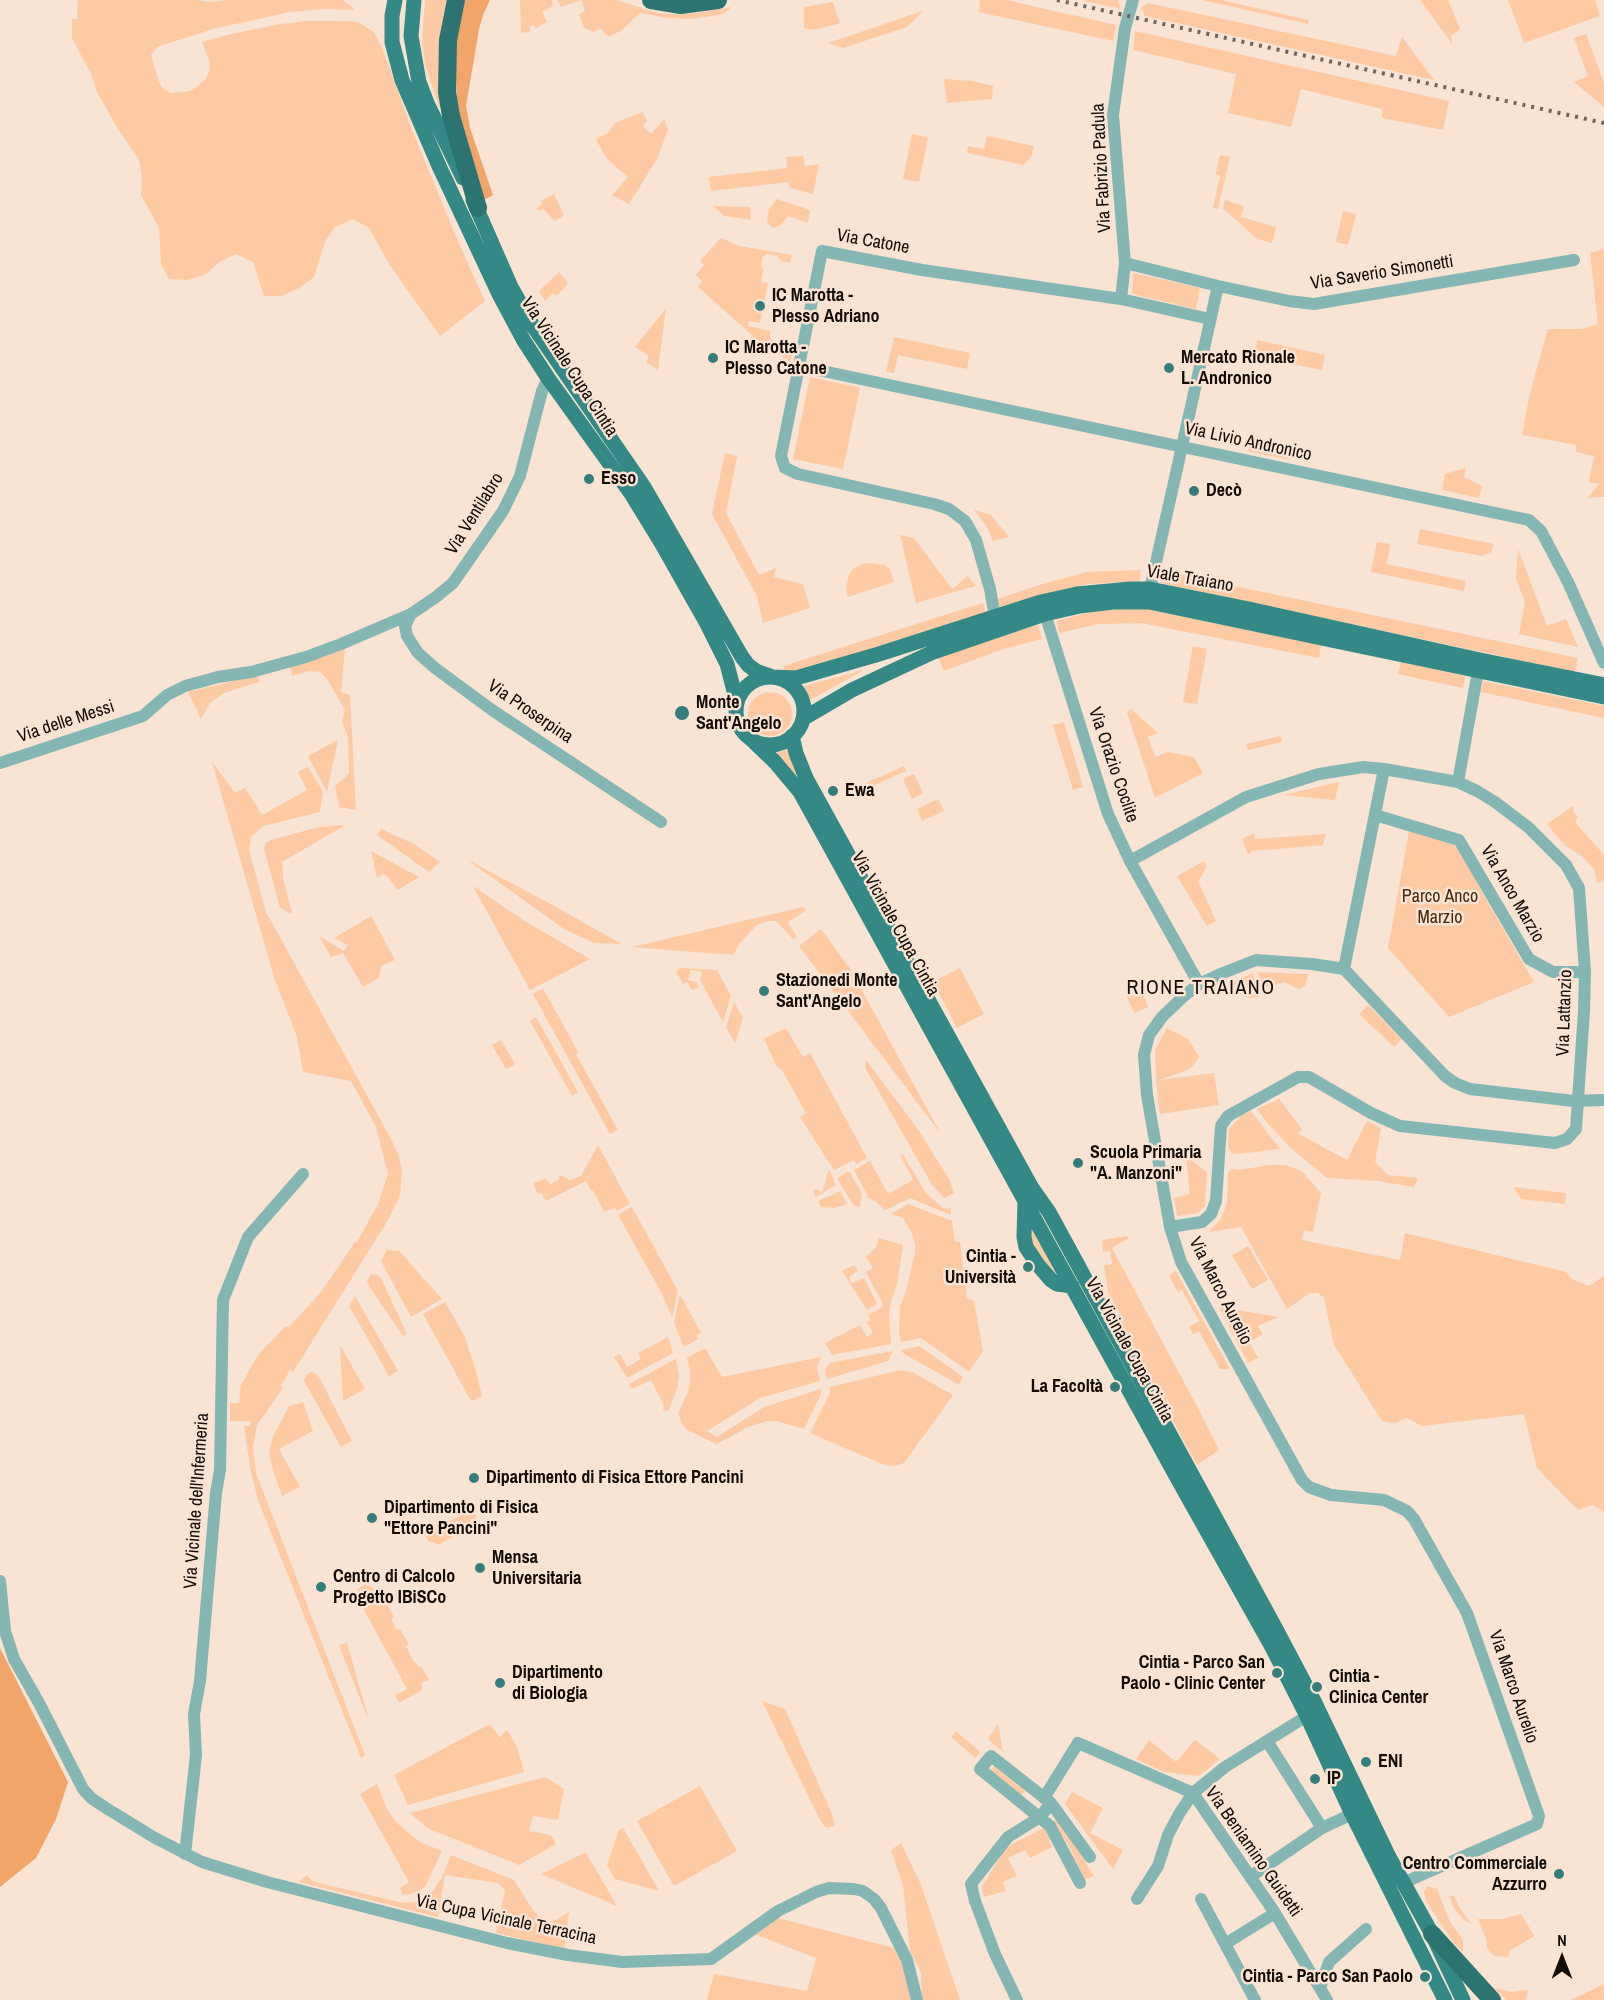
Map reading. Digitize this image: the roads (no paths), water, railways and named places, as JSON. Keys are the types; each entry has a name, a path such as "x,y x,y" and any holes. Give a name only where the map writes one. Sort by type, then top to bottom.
{"highway":[{"path":"456,0 448,40 447,92 451,116 477,208"},
{"path":"651,0 681,5 718,0"},
{"path":"1432,1935 1492,2000"}],"main road":[{"name":"Via Vicinale Cupa Cintia","path":"395,0 392,16 392,42 402,80 439,166 500,296 524,341 548,378 632,495 662,544 727,664 735,694 736,708"},
{"name":"Via Vicinale Cupa Cintia","path":"414,0 411,36 418,82 511,287 533,327 644,487 741,657 756,671 773,677"},
{"path":"548,378 554,375 564,375 572,385"},
{"name":"Viale Traiano","path":"773,677 796,678 996,624 1043,608 1080,606 1149,596 1479,666 1604,697"},
{"name":"Viale Traiano","path":"804,718 852,690 996,624"},
{"name":"Viale Traiano","path":"1479,666 1604,685"},
{"path":"773,677 788,683 797,691 803,702 804,718 798,731 786,741 772,745 760,744 742,730 737,720 736,708 746,688 758,680 773,677"},
{"name":"Via Vicinale Cupa Cintia","path":"792,736 806,778 1032,1188 1049,1212 1281,1640 1463,2000"},
{"name":"Via Vicinale Cupa Cintia","path":"749,737 801,792 1027,1208 1272,1647 1352,1814 1446,2000"},
{"path":"1049,1212 1027,1208 1024,1237 1026,1247 1051,1280 1057,1284 1072,1286"}],"street":[{"name":"Via Fabrizio Padula","path":"1121,299 1125,263 1113,115 1125,28 1133,0"},
{"name":"Via Catone","path":"996,624 990,589 976,540 965,521 949,509 798,474 785,468 781,456 822,251 922,270 1121,299 1210,320"},
{"name":"Via Saverio Simonetti","path":"1125,263 1218,286 1314,304 1574,260"},
{"path":"1149,596 1218,286"},
{"name":"Via Livio Andronico","path":"800,366 1529,520 1541,531 1568,582 1604,663"},
{"name":"Via Ventilabro","path":"143,717 167,695 185,686 306,657 411,614 453,583 503,511 520,476 542,391 548,378"},
{"name":"Via Orazio Coclite","path":"1043,608 1107,814 1130,861 1199,984"},
{"name":"Via Proserpina","path":"411,614 405,626 407,636 418,653 435,668 492,710 661,822"},
{"path":"1458,782 1479,666"},
{"name":"Via delle Messi","path":"0,763 143,717"},
{"name":"Via Lattanzio","path":"1130,861 1246,797 1319,774 1363,767 1458,782 1477,791 1528,827 1566,865 1579,888 1585,972 1579,1101 1576,1129 1567,1139 1555,1143 1400,1126 1371,1113 1309,1077 1298,1077 1228,1116 1221,1126 1216,1201 1211,1214 1202,1222 1170,1227"},
{"path":"1384,769 1344,969 1445,1076 1455,1083 1470,1089 1579,1101 1604,1100"},
{"name":"Via Anco Marzio","path":"1375,814 1459,840 1529,959 1553,972 1585,972"},
{"name":"Via Marco Aurelio","path":"1344,969 1256,960 1199,984 1162,1017 1149,1035 1144,1055 1147,1095 1170,1227 1181,1262 1302,1480 1309,1487 1331,1495 1384,1500 1407,1510 1414,1519 1467,1613 1539,1816 1537,1824 1403,1883"},
{"name":"Via Vicinale dell'Infermeria","path":"185,1854 196,1755 194,1714 201,1670 216,1493 220,1470 224,1300 248,1237 303,1174"},
{"name":"Via Cupa Vicinale Terracina","path":"0,1581 5,1631 14,1659 83,1789 91,1798 106,1808 202,1862 267,1882 507,1943 568,1956 622,1962 711,1959 778,1911 816,1892 829,1888 854,1888 874,1899 881,1908 907,1960 917,2000"},
{"path":"1137,1899 1158,1866 1168,1835 1193,1793 1225,1767 1307,1716"},
{"path":"1267,1741 1322,1828"},
{"name":"Via Beniamino Guidetti","path":"1048,1800 1077,1743 1193,1793 1275,1913 1327,2000"},
{"path":"1080,1883 1050,1826 980,1768 991,1756 1033,1791 1048,1800 1090,1857"},
{"path":"1023,1803 1033,1791"},
{"path":"1017,2000 995,1954 971,1884 1008,1837 1040,1817 1048,1800"},
{"path":"1250,1877 1322,1828 1352,1814"},
{"path":"1201,1899 1255,2000"},
{"path":"1225,1944 1275,1913"},
{"path":"1320,1989 1329,1962 1366,1929"}],"railway":[{"path":"1057,0 1604,123"}],"place":[{"name":"IC Marotta - Plesso Adriano","path":"760,306"},
{"name":"IC Marotta - Plesso Catone","path":"713,358"},
{"name":"Mercato Rionale L. Andronico","path":"1169,368"},
{"name":"Esso","path":"589,479"},
{"name":"Decò","path":"1194,491"},
{"name":"Monte Sant'Angelo","path":"682,713"},
{"name":"Ewa","path":"833,791"},
{"name":"Stazionedi Monte Sant'Angelo","path":"764,991"},
{"name":"Scuola Primaria \"A. Manzoni\"","path":"1078,1163"},
{"name":"Cintia - Università","path":"1028,1267"},
{"name":"La Facoltà","path":"1115,1387"},
{"name":"Dipartimento di Fisica Ettore Pancini","path":"474,1478"},
{"name":"Dipartimento di Fisica \"Ettore Pancini\"","path":"372,1518"},
{"name":"Mensa Universitaria","path":"480,1568"},
{"name":"Centro di Calcolo Progetto IBiSCo","path":"321,1587"},
{"name":"Cintia - Parco San Paolo - Clinic Center","path":"1277,1673"},
{"name":"Dipartimento di Biologia","path":"500,1683"},
{"name":"Cintia - Clinica Center","path":"1317,1687"},
{"name":"ENI","path":"1366,1762"},
{"name":"IP","path":"1315,1779"},
{"name":"Centro Commerciale Azzurro","path":"1559,1874"},
{"name":"Cintia - Parco San Paolo","path":"1425,1977"}],"district":[{"name":"RIONE TRAIANO","path":"1201,989"}],"park label":[{"name":"Parco Anco Marzio","path":"1440,907"}]}
